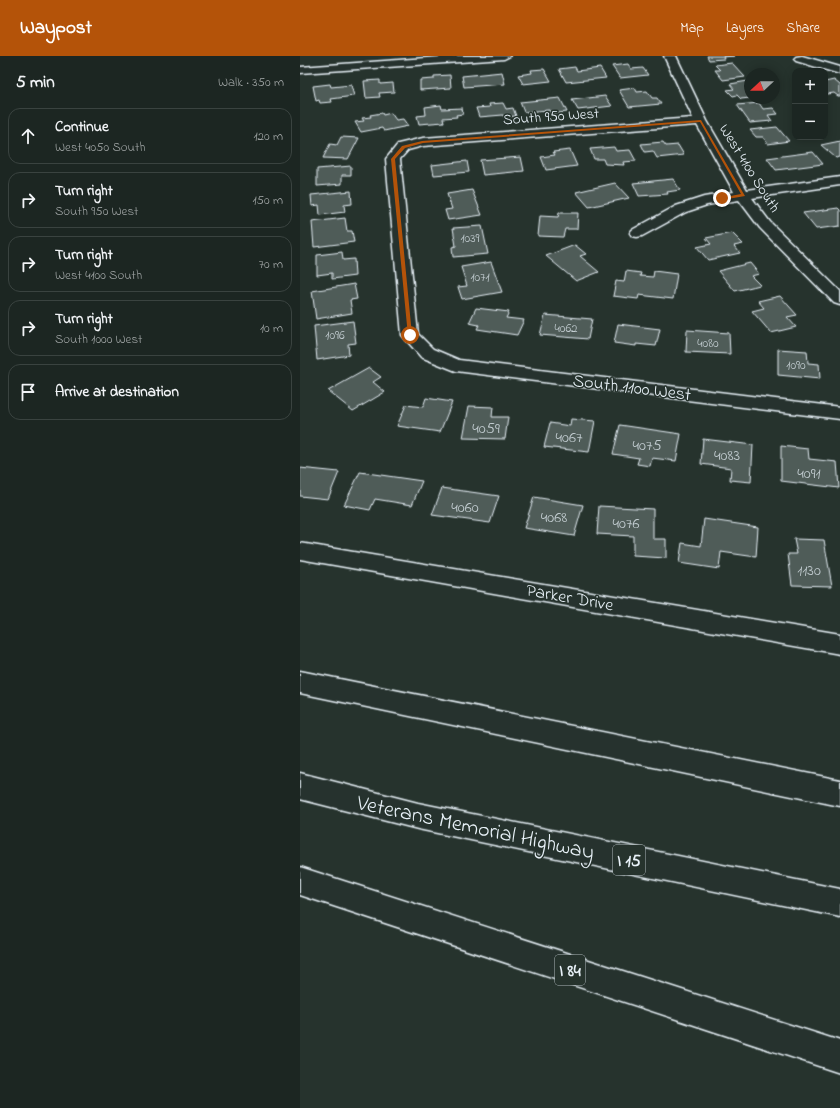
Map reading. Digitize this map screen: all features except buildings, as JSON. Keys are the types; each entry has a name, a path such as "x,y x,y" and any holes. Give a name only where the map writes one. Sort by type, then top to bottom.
{"main road":[{"path":"305,56 304,70 484,56 504,56"},
{"name":"West 4100 South","path":"670,56 701,121 743,195 765,225 840,300"},
{"path":"800,59 840,70"},
{"name":"South 950 West","path":"427,353 410,335 393,159 403,147 422,142 701,121"},
{"path":"637,233 681,209 704,201 840,180"},
{"name":"South 1100 West","path":"427,353 456,365 840,413"},
{"name":"Parker Drive","path":"300,551 840,644"},
{"path":"300,682 840,793"},
{"name":"Veterans Memorial Highway","path":"300,786 426,818 840,903"},
{"name":"I 84","path":"300,881 840,1057"}],"route":[{"path":"410,335 393,159 403,147 422,142 701,121 743,195 722,198"}]}
